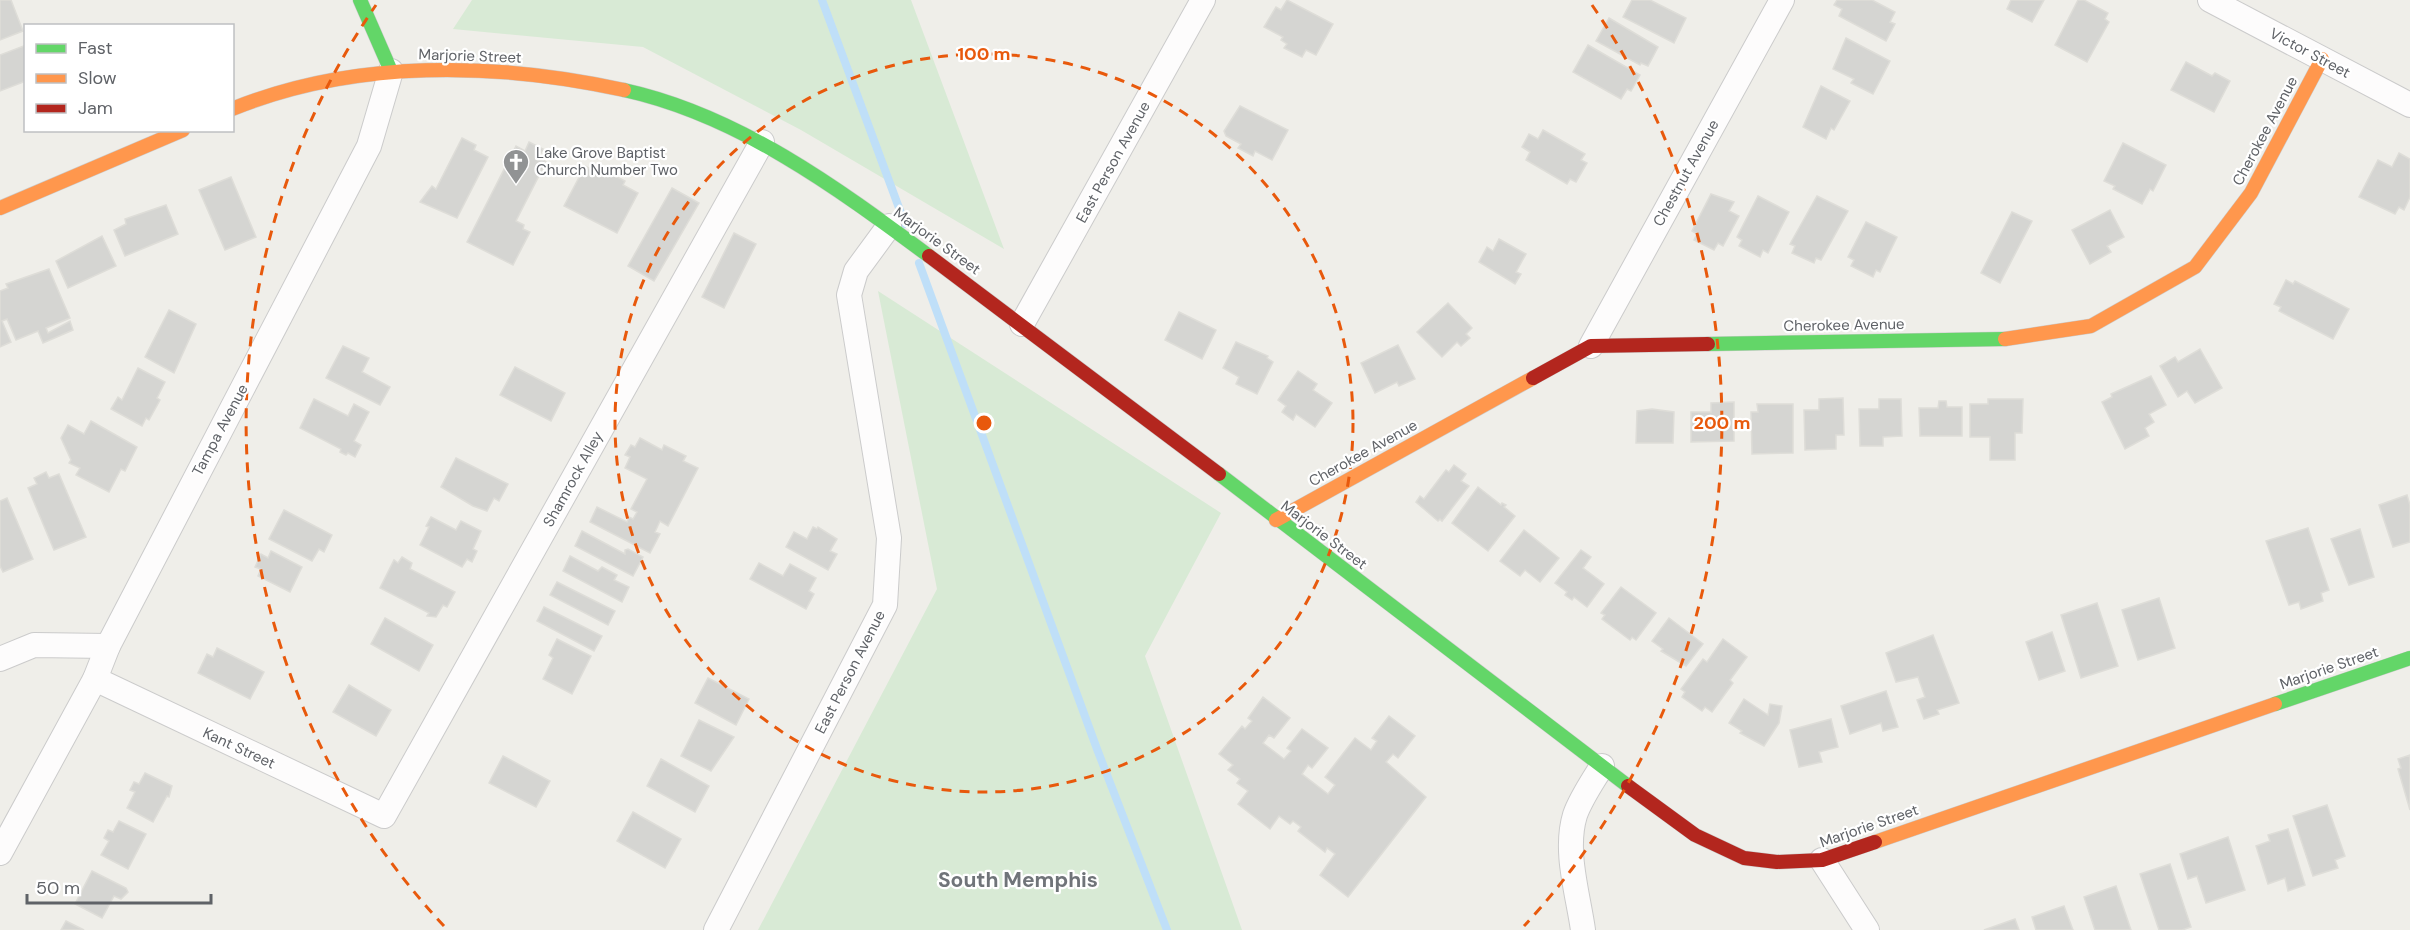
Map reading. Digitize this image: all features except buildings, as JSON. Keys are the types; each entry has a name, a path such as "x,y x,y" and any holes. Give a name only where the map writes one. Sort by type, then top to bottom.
{"street":[{"path":"360,0 391,70"},
{"name":"East Person Avenue","path":"1022,324 1187,11 1203,0"},
{"name":"Chestnut Avenue","path":"1591,346 1782,0"},
{"name":"Victor Street","path":"2210,0 2410,105"},
{"name":"Cherokee Avenue","path":"1276,520 1591,346 1999,340 2091,326 2195,267 2251,193 2322,59"},
{"name":"Marjorie Street","path":"234,108 269,94 391,70 497,70 582,81 659,98 762,142 889,226 1022,324 1276,520 1675,822 1728,855 1783,863 1822,860 2410,658"},
{"name":"Tampa Avenue","path":"0,853 94,679 108,646 369,146 391,70"},
{"path":"0,208 178,132"},
{"name":"Shamrock Alley","path":"384,816 762,142"},
{"name":"East Person Avenue","path":"716,930 885,605 889,538 855,343 849,295 856,271 889,226"},
{"path":"0,659 34,645 108,646"},
{"name":"Kant Street","path":"94,679 384,816"},
{"path":"1583,930 1572,861 1572,832 1575,815 1602,766"},
{"path":"1822,860 1867,930"}],"green space":[{"path":"472,0 911,0 1004,249 801,130 643,47 453,29"},
{"path":"878,291 1221,513 1145,656 1242,930 758,930 937,589"}],"waterway":[{"path":"822,0 905,224"},
{"path":"919,263 1097,749 1167,930"}],"traffic: fast":[{"path":"360,0 391,71"},
{"path":"624,90 666,101 746,135 822,180 929,256"},
{"path":"1708,344 2005,339"},
{"path":"1219,474 1628,786"},
{"path":"2275,704 2410,658"}],"traffic: slow":[{"path":"2005,339 2091,326 2195,267 2251,193 2322,59"},
{"path":"234,108 279,93 327,81 426,70 526,74 624,90"},
{"path":"0,208 178,132"},
{"path":"1276,520 1533,378"},
{"path":"1875,842 2275,704"}],"traffic: jam":[{"path":"929,256 1219,474"},
{"path":"1533,378 1591,346 1708,344"},
{"path":"1628,786 1695,835 1744,858 1777,862 1822,860 1875,842"}],"place":[{"name":"Lake Grove Baptist Church Number Two","path":"516,185"}],"district":[{"name":"South Memphis","path":"1018,880"}]}
